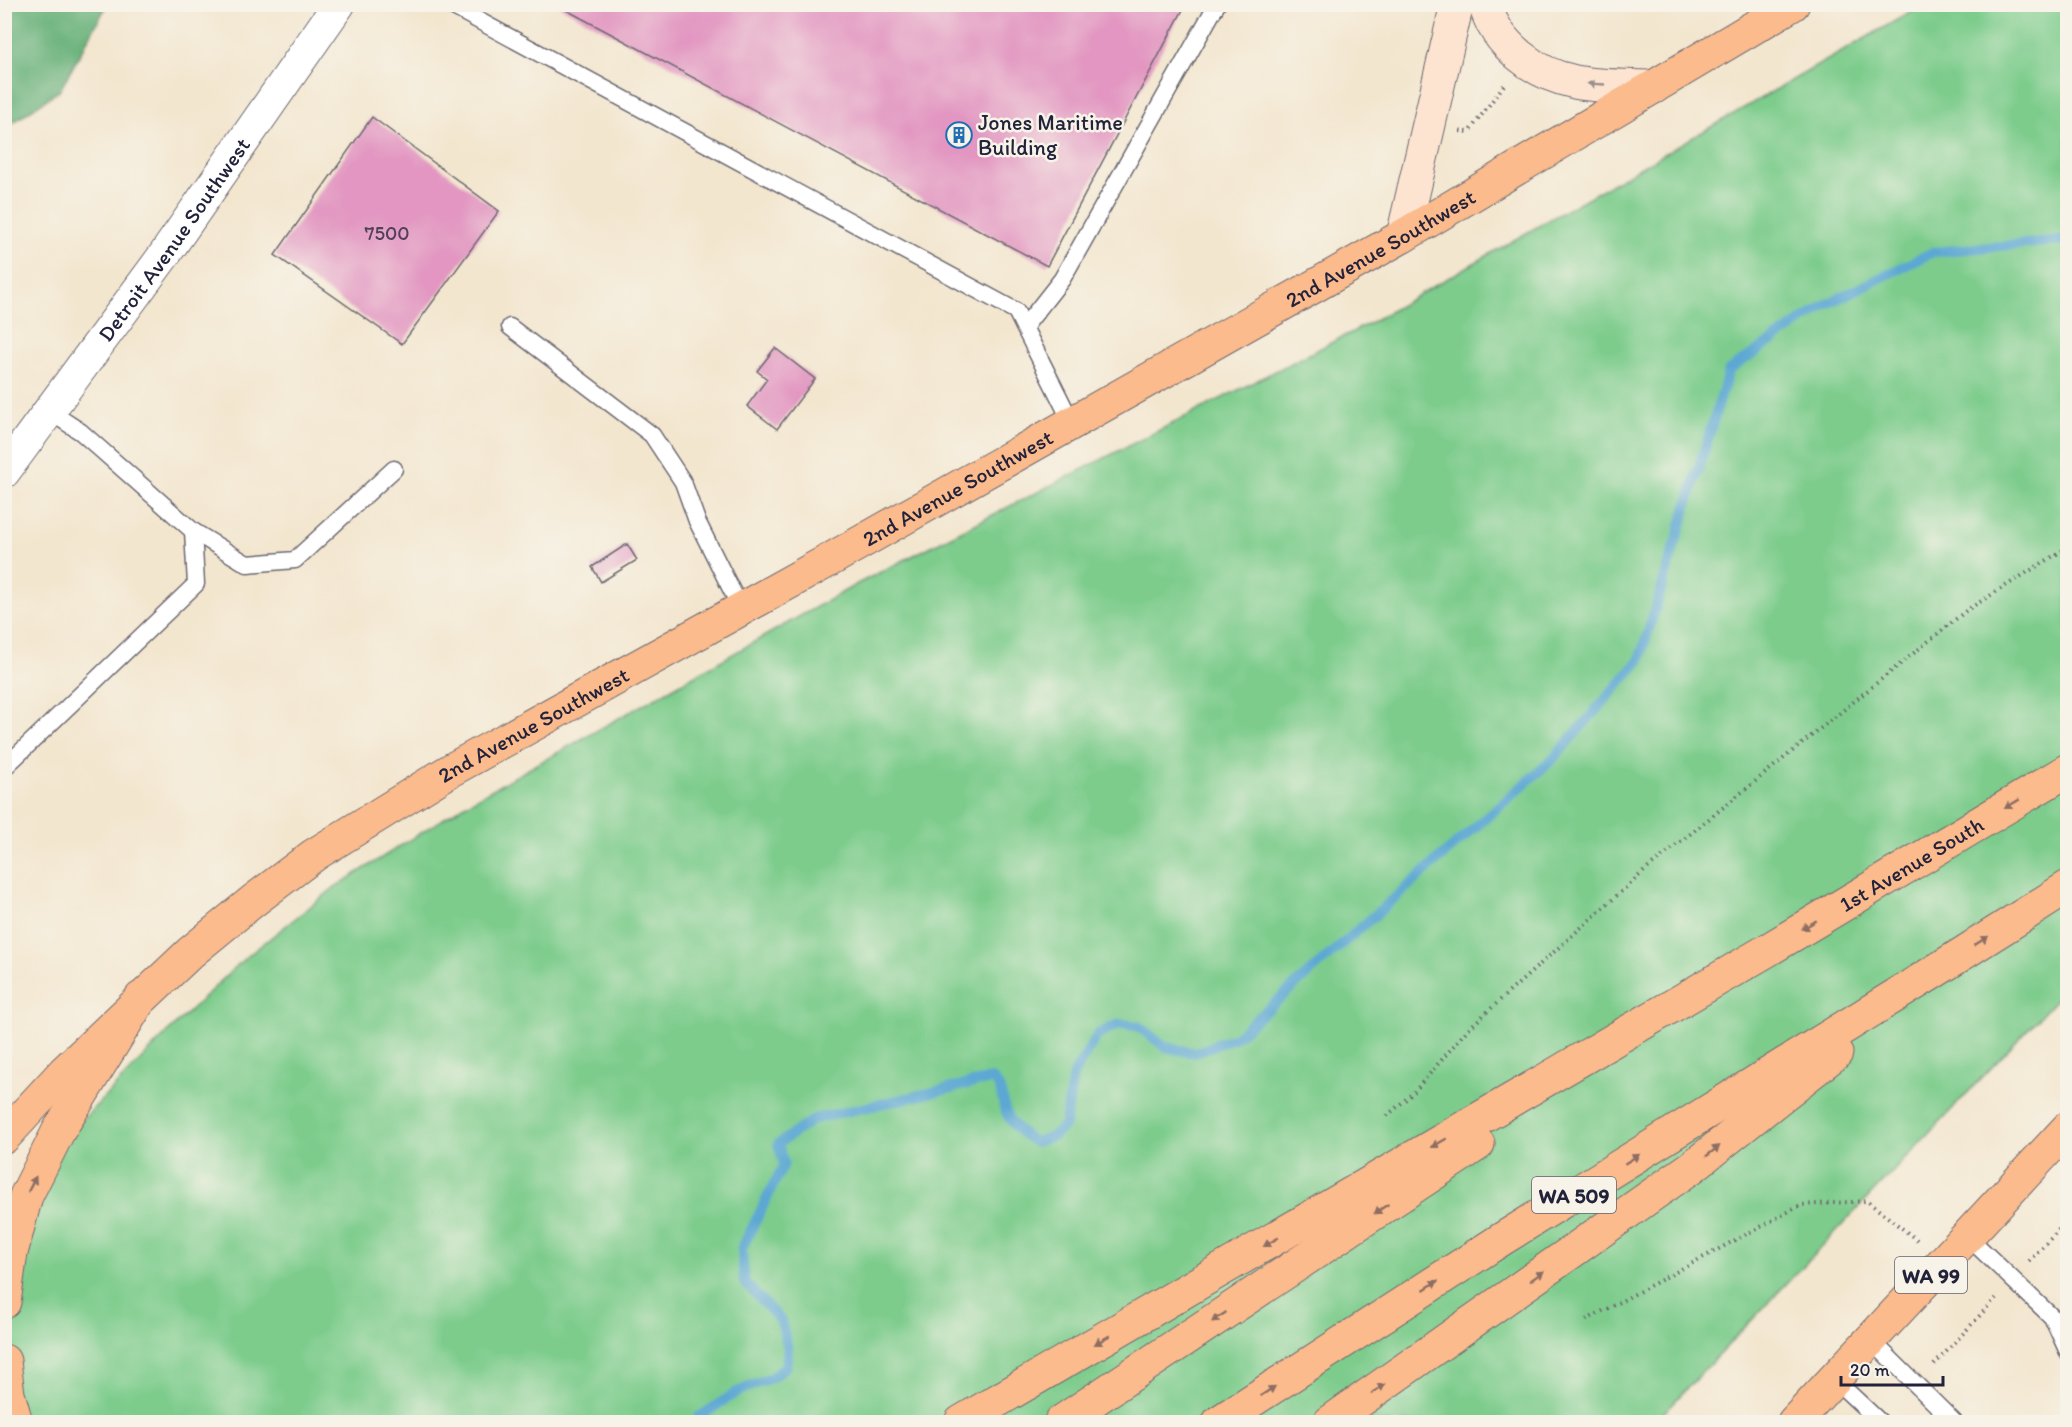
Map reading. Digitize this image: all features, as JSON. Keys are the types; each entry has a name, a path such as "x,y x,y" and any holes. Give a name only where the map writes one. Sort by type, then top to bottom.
{"main road":[{"path":"1403,236 1457,4"},
{"path":"1485,4 1490,21 1514,51 1543,72 1576,83 1654,87"},
{"name":"2nd Avenue Southwest","path":"141,998 191,952 314,855 451,771 1403,236 1793,4"},
{"name":"1st Avenue South","path":"1761,954 2065,772"},
{"path":"1330,1422 1692,1167 1810,1075 1932,973 2067,887"},
{"path":"961,1422 1761,954"},
{"path":"1061,1422 1761,954"},
{"name":"WA 509","path":"1219,1422 1502,1239 1932,973"},
{"path":"4,1137 64,1072 141,998"},
{"path":"4,1302 11,1253 26,1196 58,1132 141,998"},
{"name":"WA 99","path":"1794,1422 2067,1128"},
{"path":"4,1361 8,1394 16,1422"}],"street":[{"name":"Detroit Avenue Southwest","path":"4,472 165,254 339,4"}],"lane":[{"path":"448,4 1016,311 1072,423"},
{"path":"1025,327 1062,279 1217,4"},
{"path":"510,327 652,435 683,482 697,521 741,609"},
{"path":"49,411 81,432 193,531 247,564 295,560 394,469"},
{"path":"4,768 196,584 193,531"},
{"path":"1967,1236 2052,1317 2067,1352"},
{"path":"1870,1340 1954,1422"},
{"path":"1834,1379 1880,1422"}],"path":[{"path":"1469,132 1508,80"},
{"path":"1387,1116 1414,1092 1468,1029 1642,873 1967,610 2067,547"},
{"path":"1586,1320 1801,1205 1867,1201 1944,1261"},
{"path":"1916,1385 2067,1220"}],"green space":[{"path":"5,4 107,5 60,90 5,128"},
{"path":"1923,5 2067,5 2067,988 1655,1422 5,1422 5,1199 174,1026 245,958 335,887 470,802 859,583 1368,324"}],"building":[{"name":"Jones Maritime Building","path":"555,4 1186,4 1047,266"},
{"path":"372,117 499,211 402,344 275,255"},
{"path":"775,348 815,379 777,429 747,406 767,379 757,371"},
{"path":"627,544 637,560 601,582 592,567"}],"waterway":[{"path":"695,1422 737,1392 773,1377 786,1366 788,1349 781,1321 744,1282 742,1248 784,1164 778,1144 814,1119 991,1079 1000,1089 1004,1107 1011,1122 1035,1142 1053,1136 1065,1125 1073,1075 1098,1034 1119,1024 1138,1026 1165,1047 1195,1053 1236,1037 1553,759 1639,661 1729,370 1825,305 1933,252 2068,240"}],"place":[{"name":"Jones Maritime Building","path":"959,135"}]}
